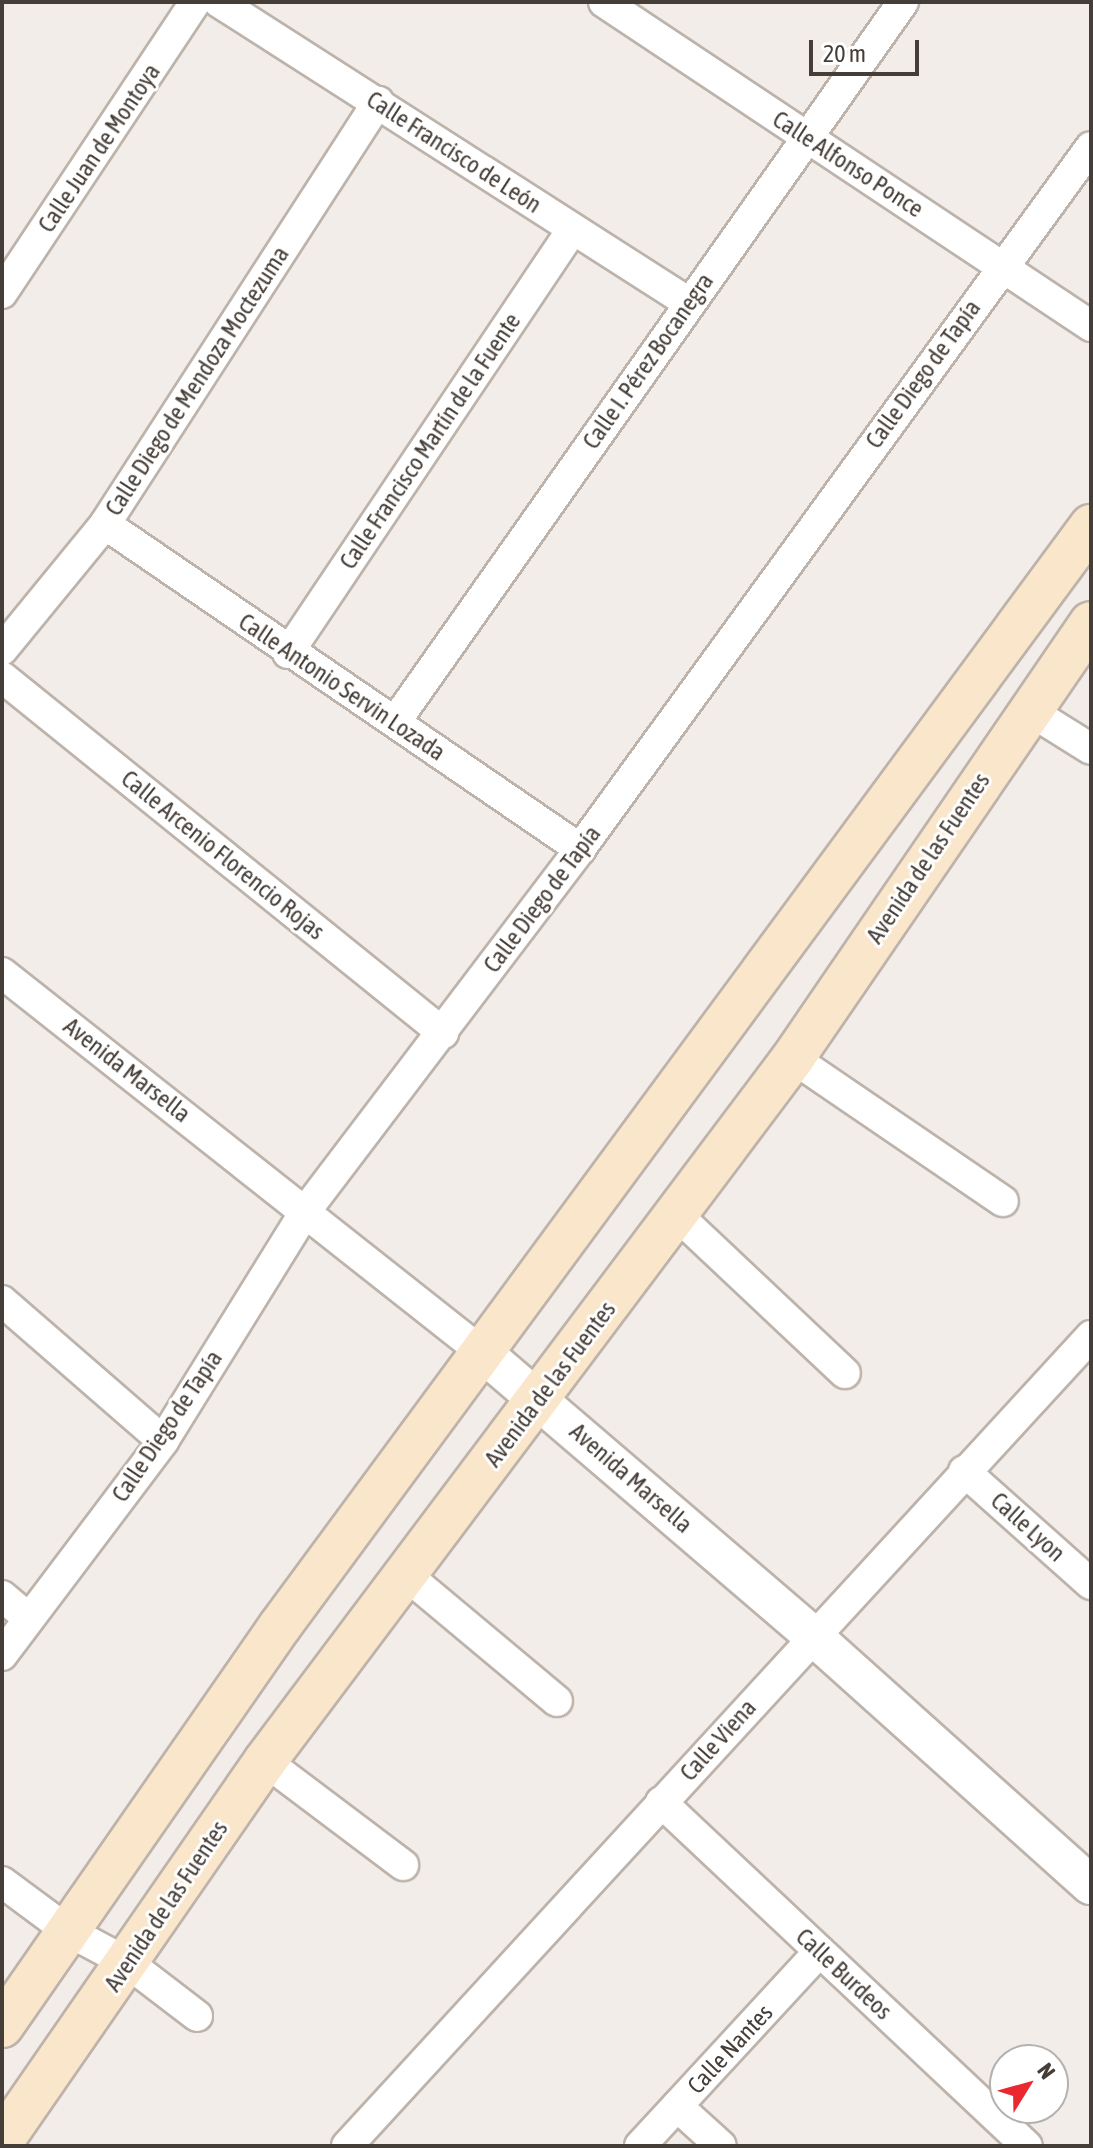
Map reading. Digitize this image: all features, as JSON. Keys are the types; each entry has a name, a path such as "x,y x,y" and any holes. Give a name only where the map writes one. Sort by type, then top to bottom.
{"main road":[{"path":"2,2026 280,1626 1091,526"},
{"name":"Avenida de las Fuentes","path":"2,2141 265,1761 541,1399 793,1058 1027,709 1091,623"}],"street":[{"name":"Calle Juan de Montoya","path":"2,293 195,2"},
{"name":"Calle Francisco de León","path":"219,2 689,303"},
{"name":"Calle Alfonso Ponce","path":"604,2 807,140 1003,263 1091,326"},
{"name":"Calle I. Pérez Bocanegra","path":"395,722 903,2"},
{"name":"Calle Diego de Mendoza Moctezuma","path":"2,650 105,524 378,102"},
{"name":"Calle Diego de Tapía","path":"2,1655 27,1617 163,1441 307,1209 580,849 1003,263 1091,147"},
{"name":"Calle Francisco Martín de la Fuente","path":"288,653 572,230"},
{"name":"Calle Antonio Servin Lozada","path":"105,524 288,653 580,849"},
{"name":"Calle Arcenio Florencio Rojas","path":"2,677 443,1033"},
{"path":"1027,709 1091,749"},
{"name":"Avenida Marsella","path":"2,973 307,1209 541,1399 813,1636 1091,1885"},
{"path":"793,1058 1003,1201"},
{"path":"676,1214 845,1373"},
{"path":"2,1301 163,1441"},
{"name":"Calle Viena","path":"347,2146 1091,1336"},
{"name":"Calle Lyon","path":"964,1471 1091,1584"},
{"path":"405,1574 557,1701"},
{"path":"2,1596 27,1617"},
{"path":"265,1761 403,1865"},
{"name":"Calle Burdeos","path":"661,1802 1027,2146"},
{"path":"2,1882 68,1931 128,1963 197,2016"},
{"name":"Calle Nantes","path":"640,2146 820,1951"},
{"path":"677,2106 721,2146"}]}
